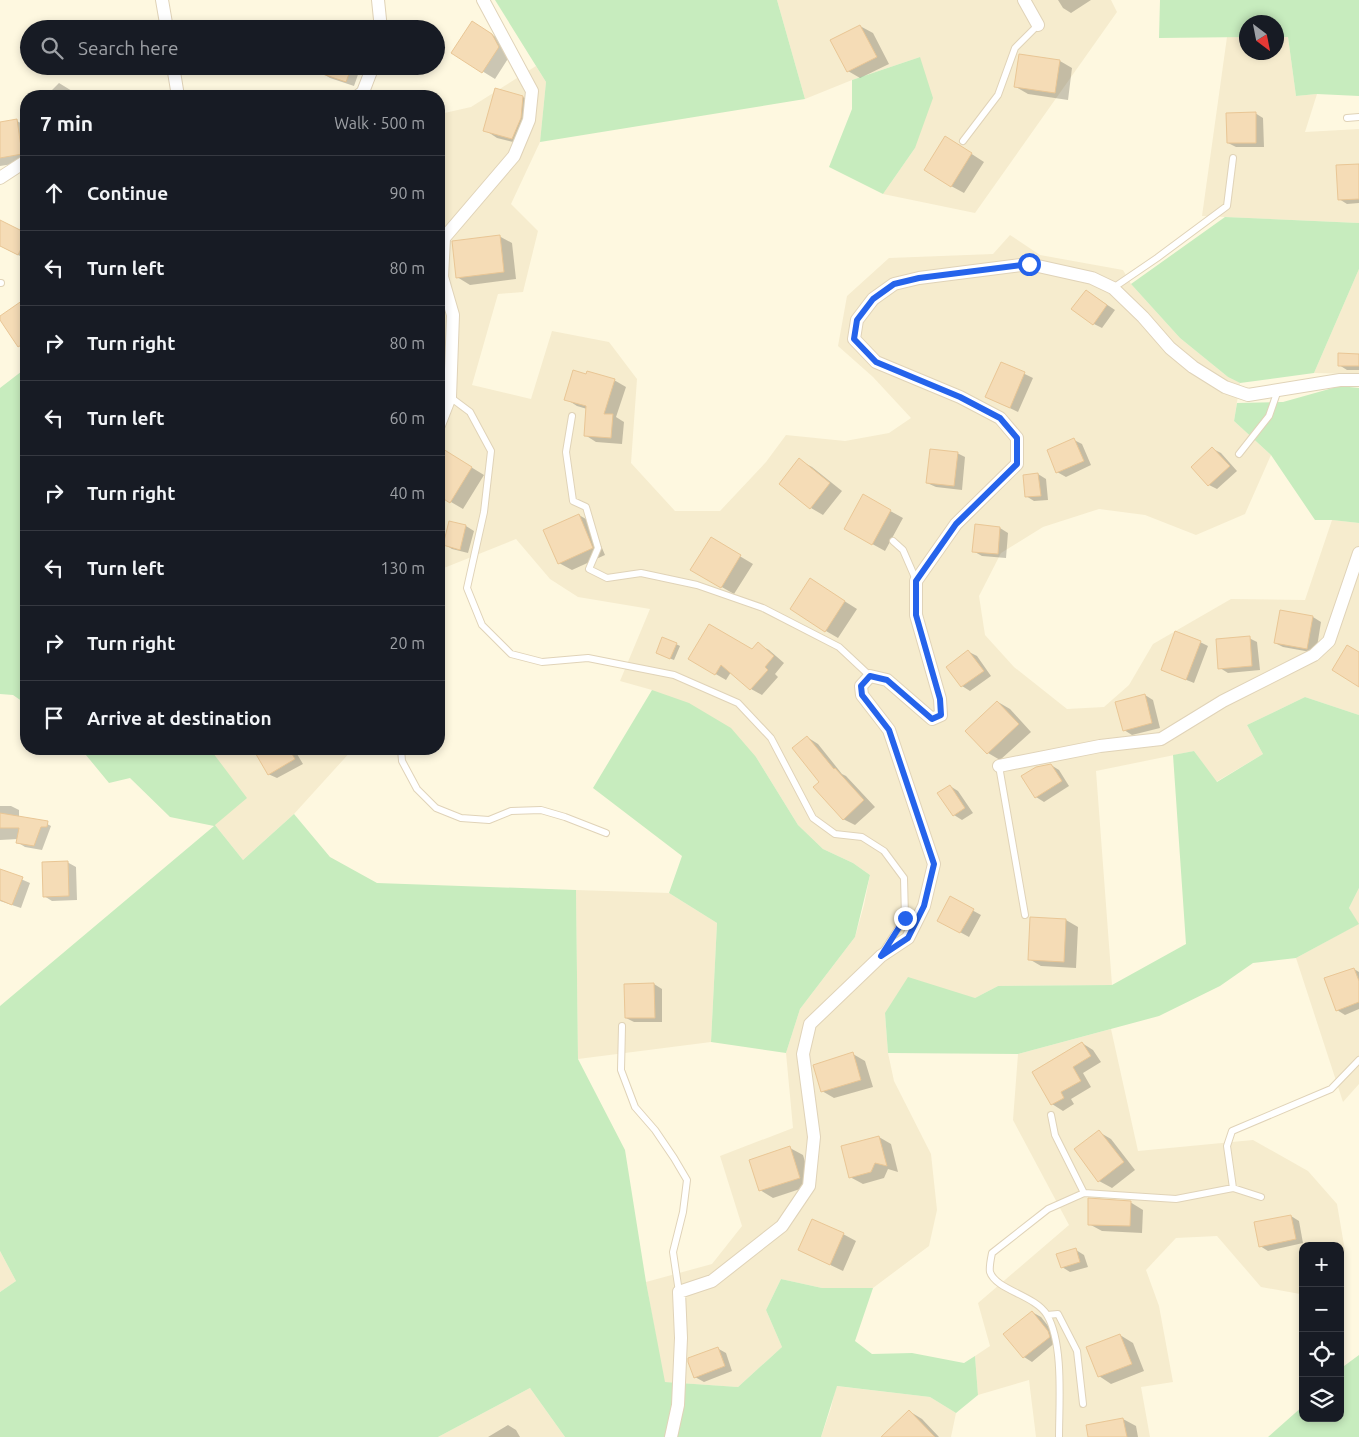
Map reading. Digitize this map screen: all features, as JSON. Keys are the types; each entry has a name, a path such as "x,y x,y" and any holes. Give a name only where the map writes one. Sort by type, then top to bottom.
{"street":[{"path":"162,0 165,20"},
{"path":"378,0 379,20"},
{"path":"445,237 514,156 529,120 532,91 483,0"},
{"path":"1024,0 1038,25"},
{"path":"174,75 177,90"},
{"path":"364,90 370,75"},
{"path":"0,178 20,165"},
{"path":"671,1437 678,1405 681,1338 679,1292 712,1282 782,1226 809,1186 814,1137 803,1054 810,1024 881,956 908,938 924,906 934,864 889,730 862,695 861,686 870,676 887,680 932,719 941,715 940,699 916,615 916,581 956,524 1017,464 1017,438 1000,418 960,397 876,362 854,339 857,320 873,299 894,284 919,278 981,272 1029,264 1092,278 1113,288 1143,317 1170,348 1201,372 1225,387 1248,395 1340,380 1359,380"},
{"path":"445,287 453,315 450,397 445,410"},
{"path":"999,766 1100,746 1161,739 1222,701 1314,655 1329,640 1359,553"}],"lane":[{"path":"963,141 998,95 1015,48 1038,25"},
{"path":"1347,118 1359,118"},
{"path":"1113,288 1227,206 1233,158"},
{"path":"1239,454 1269,416 1278,390"},
{"path":"450,397 470,412 491,451 484,512 467,588 482,625 511,654 542,662 588,658 674,675 738,703 771,738 814,818 835,834 862,837 884,851 904,878 905,918 881,956"},
{"path":"572,416 566,452 572,501 586,507 598,548 589,569 607,578 641,573 697,585 763,608 839,647 870,676"},
{"path":"893,540 903,550 916,581"},
{"path":"401,755 402,761 418,789 436,808 461,818 489,820 512,811 541,810 606,833"},
{"path":"999,766 1025,915"},
{"path":"622,1026 622,1070 635,1107 655,1130 687,1180 683,1212 673,1252 679,1292"},
{"path":"1233,1188 1227,1146 1232,1131 1331,1090 1359,1060"},
{"path":"1051,1115 1055,1135 1084,1193"},
{"path":"1059,1437 1059,1367 1056,1338 1047,1315 1030,1298 998,1283 990,1272 992,1253 1048,1209 1084,1193 1176,1199 1233,1188 1261,1197"},
{"path":"1047,1315 1058,1314 1077,1351 1084,1404"}],"shaded area":[{"path":"777,0 1111,0 1117,12 975,213 883,194 915,148 920,57 852,80 805,99"},
{"path":"1227,37 1239,37 1239,60 1284,60 1284,37 1288,37 1296,96 1317,94 1305,132 1359,129 1359,223 1202,216"},
{"path":"536,66 546,82 540,142 511,204 538,231 523,292 498,294 472,385 531,399 552,331 609,342 637,379 631,463 675,511 720,511 766,462 786,435 845,441 889,433 911,418 873,377 838,346 847,296 889,258 993,254 1010,235 1040,255 1123,270 1131,284 1180,338 1228,377 1240,383 1234,421 1271,455 1245,514 1196,535 1145,515 1099,509 1043,527 1001,553 979,596 985,635 1014,667 1067,709 1104,707 1129,685 1153,644 1231,599 1305,600 1332,520 1359,523 1359,715 1305,697 1247,725 1263,754 1216,782 1194,751 1096,771 1112,985 998,986 975,998 885,1013 888,1053 894,1081 931,1154 937,1210 929,1246 873,1288 822,1288 781,1279 766,1310 782,1347 738,1387 664,1382 646,1282 712,1264 742,1226 720,1156 793,1128 786,1053 800,1009 855,937 870,875 853,863 823,849 798,825 756,757 652,690 620,681 650,609 578,597 550,579 516,539 445,568 445,113 471,107"},
{"path":"1359,269 1359,374 1314,373"},
{"path":"210,755 348,755 294,814 243,860 215,825"},
{"path":"1359,888 1359,1084 1343,1102 1296,958 1358,924 1349,908"},
{"path":"576,890 669,893 717,923 711,1042 578,1059"},
{"path":"1111,1029 1138,1151 1253,1140 1308,1171 1337,1204 1343,1242 1299,1242 1299,1294 1261,1287 1217,1236 1176,1238 1146,1270 1159,1306 1173,1382 1141,1387 1150,1437 1036,1437 1029,1380 978,1395 975,1356 990,1346 978,1303 1069,1225 1013,1120 1018,1054"},
{"path":"0,1251 16,1281 0,1292"},
{"path":"836,1386 930,1397 956,1413 951,1437 821,1437"},
{"path":"530,1388 565,1437 438,1437"}],"green space":[{"path":"495,0 777,0 805,99 540,142 546,82"},
{"path":"1160,0 1359,0 1359,96 1317,94 1296,96 1288,37 1284,37 1284,15 1239,15 1239,37 1159,38"},
{"path":"920,57 933,98 915,148 883,194 829,167 852,109 852,80"},
{"path":"1225,217 1359,223 1359,269 1314,373 1240,383 1228,377 1180,338 1131,284"},
{"path":"20,373 20,700 13,695 0,694 0,388"},
{"path":"1340,386 1359,388 1359,523 1315,520 1271,455 1234,421 1237,403 1283,402"},
{"path":"652,690 689,703 731,728 756,757 798,825 823,849 853,863 870,875 855,937 800,1009 786,1053 711,1042 717,923 669,893 682,856 593,788"},
{"path":"1305,697 1359,715 1359,888 1349,908 1359,924 1296,958 1253,963 1220,986 1159,1016 1018,1054 888,1053 885,1013 908,977 975,998 998,986 1112,985 1186,944 1173,755 1194,751 1217,782 1263,754 1247,725"},
{"path":"86,755 215,755 247,798 215,825 243,860 294,814 330,857 377,883 576,890 578,1059 625,1150 646,1282 665,1382 738,1387 782,1347 766,1310 781,1279 822,1288 873,1288 855,1341 872,1354 912,1353 964,1363 975,1356 978,1395 956,1413 930,1397 837,1386 821,1437 565,1437 530,1388 438,1437 0,1437 0,1292 16,1281 0,1251 0,1006 214,826 170,817 130,778 109,783"},
{"path":"1359,1355 1359,1437 1268,1437 1299,1410 1299,1422 1344,1422 1344,1366"}],"building":[{"path":"472,21 492,34 499,47 482,73 451,53"},
{"path":"860,25 877,57 847,72 830,40"},
{"path":"1019,54 1060,60 1055,93 1014,87"},
{"path":"326,75 349,75 346,82"},
{"path":"495,88 523,96 521,118 512,139 483,131"},
{"path":"1256,112 1256,143 1227,143 1226,113"},
{"path":"17,119 20,154 0,158 0,122"},
{"path":"945,136 972,153 951,187 924,170"},
{"path":"1359,164 1359,199 1338,200 1336,165"},
{"path":"0,220 20,230 20,251 18,255 0,246"},
{"path":"500,235 504,272 456,278 452,241"},
{"path":"1086,290 1107,305 1093,325 1071,309"},
{"path":"20,302 20,346 18,347 0,320 0,316"},
{"path":"1338,353 1359,354 1359,366 1338,366"},
{"path":"1001,362 1025,372 1010,408 985,397"},
{"path":"573,370 586,374 587,371 615,379 604,414 613,414 611,438 584,436 586,406 564,400"},
{"path":"1074,438 1084,461 1056,473 1047,450"},
{"path":"1212,447 1230,466 1208,486 1191,467"},
{"path":"930,449 958,452 954,486 926,483"},
{"path":"445,450 472,467 450,503 445,500"},
{"path":"799,458 830,483 810,509 779,484"},
{"path":"1038,473 1041,496 1025,497 1023,475"},
{"path":"863,494 891,510 872,545 844,529"},
{"path":"579,514 593,548 558,564 543,530"},
{"path":"449,521 466,525 460,550 445,546"},
{"path":"975,524 1000,527 998,554 972,552"},
{"path":"711,537 741,555 721,588 690,570"},
{"path":"810,578 845,601 825,632 790,609"},
{"path":"1280,610 1313,616 1307,649 1274,643"},
{"path":"709,624 752,649 758,642 774,656 765,667 768,670 750,690 721,665 715,675 688,659"},
{"path":"1175,631 1201,641 1186,680 1161,670"},
{"path":"1250,636 1252,666 1218,669 1216,639"},
{"path":"662,637 677,643 670,659 656,653"},
{"path":"1347,645 1359,652 1359,687 1332,670"},
{"path":"968,650 984,671 961,687 946,667"},
{"path":"1145,694 1152,723 1123,731 1115,702"},
{"path":"997,701 1019,724 987,754 965,731"},
{"path":"807,736 834,769 864,800 843,820 813,787 819,782 792,748"},
{"path":"256,755 293,755 295,759 268,775"},
{"path":"1051,764 1062,781 1035,798 1021,776 1036,767"},
{"path":"950,785 965,808 953,816 937,793"},
{"path":"0,813 48,821 47,827 41,827 34,846 16,843 19,828 0,828"},
{"path":"68,861 69,896 43,897 42,862"},
{"path":"0,869 23,877 12,905 0,900"},
{"path":"950,896 974,909 960,933 937,921"},
{"path":"1030,917 1066,919 1064,962 1028,960"},
{"path":"1354,968 1359,981 1359,1002 1336,1011 1324,978"},
{"path":"654,983 655,1018 625,1018 624,984"},
{"path":"1082,1042 1091,1056 1073,1067 1081,1081 1061,1092 1064,1098 1051,1105 1032,1072"},
{"path":"853,1052 861,1080 821,1092 813,1065"},
{"path":"1099,1130 1124,1162 1098,1182 1074,1149"},
{"path":"879,1136 887,1166 875,1163 871,1172 849,1178 841,1146"},
{"path":"790,1146 800,1178 759,1191 749,1160"},
{"path":"1088,1198 1131,1201 1130,1226 1088,1225"},
{"path":"1291,1215 1296,1239 1259,1247 1254,1222"},
{"path":"812,1219 844,1233 830,1265 798,1250"},
{"path":"1076,1248 1080,1262 1061,1268 1056,1254"},
{"path":"1032,1311 1048,1331 1050,1337 1023,1358 1003,1334"},
{"path":"1120,1334 1132,1364 1098,1377 1086,1347"},
{"path":"718,1347 725,1366 694,1378 688,1358"},
{"path":"909,1410 935,1437 881,1437"},
{"path":"1123,1418 1127,1437 1088,1437 1086,1425"}],"route":[{"path":"905,918 881,956 908,938 924,906 934,864 889,730 862,695 861,686 870,676 887,680 932,719 941,715 940,699 916,615 916,581 956,524 1017,464 1017,438 1000,418 960,397 876,362 854,339 857,320 873,299 894,284 919,278 981,272 1029,264"}]}
